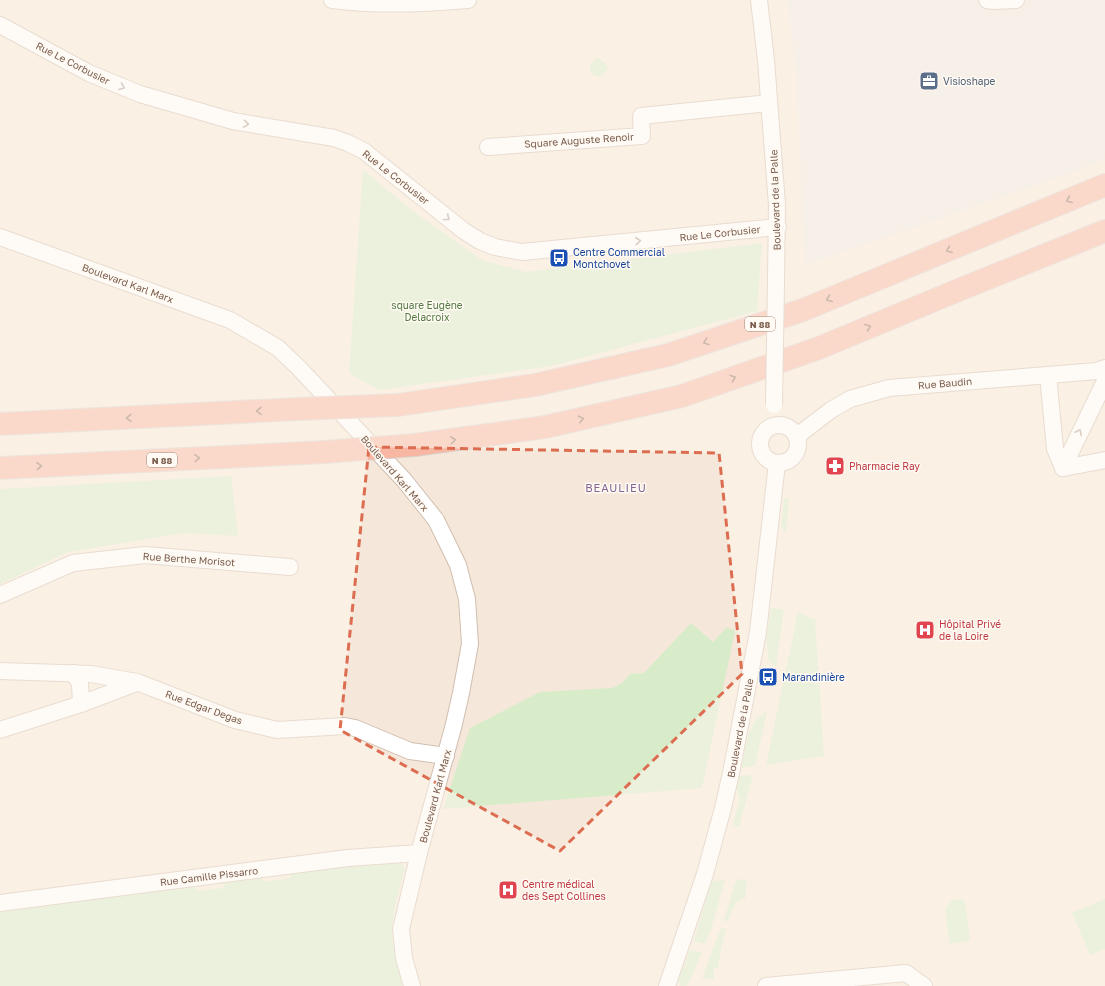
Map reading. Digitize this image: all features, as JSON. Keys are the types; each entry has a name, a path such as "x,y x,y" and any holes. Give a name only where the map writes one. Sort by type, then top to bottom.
{"highway":[{"name":"N 88","path":"0,424 398,405 535,385 668,355 803,310 1105,185"},
{"name":"N 88","path":"0,468 325,452 414,445 545,427 682,396 819,348 1105,231"}],"street":[{"path":"332,0 353,3 417,4 468,0"},
{"name":"Boulevard de la Palle","path":"759,0 769,103 778,227 774,425"},
{"path":"987,0 1016,0"},
{"name":"Rue Le Corbusier","path":"0,25 89,73 140,94 233,121 317,135 348,143 369,155 464,231 480,241 495,247 522,252 778,227"},
{"name":"Square Auguste Renoir","path":"488,147 642,136 641,116 769,103"},
{"name":"Boulevard Karl Marx","path":"1,240 230,320 278,348 298,367 404,480 436,520 458,565 467,599 470,644 461,693 446,756 419,853 401,929 404,958 412,986"},
{"name":"Rue Baudin","path":"797,436 831,410 850,400 889,388 1097,371 1105,368"},
{"path":"1048,375 1055,449 1063,468"},
{"path":"1063,468 1105,381"},
{"path":"774,425 782,425 791,428 797,436 798,446 796,453 792,459 786,462 778,463 770,461 764,457 760,449 762,435 766,429 774,425"},
{"path":"1063,468 1105,460"},
{"name":"Boulevard de la Palle","path":"667,986 705,874 731,773 758,632 778,463"},
{"name":"Rue Berthe Morisot","path":"0,595 73,563 145,556 290,567"},
{"path":"0,671 91,674 136,682"},
{"path":"74,674 80,684 81,704"},
{"path":"0,730 81,704 136,682"},
{"name":"Rue Edgar Degas","path":"136,682 235,720 277,730 345,726 355,728 410,752 446,756"},
{"name":"Rue Camille Pissarro","path":"0,904 344,858 419,853"},
{"path":"766,986 906,973 924,986"}],"highlighted area":[{"path":"369,447 719,453 742,674 560,851 340,730"}],"shaded area":[{"path":"0,0 1105,0 1105,986 0,986"},
{"path":"787,0 1105,0 1105,159 1068,174 805,265 796,67"}],"green space":[{"path":"596,58 600,58 602,62 606,63 608,68 602,76 595,76 590,71 590,65"},
{"name":"square Eugène Delacroix","path":"363,170 417,214 482,260 526,272 762,243 757,311 551,366 379,390 349,373"},
{"path":"231,476 238,536 184,533 68,552 0,584 0,489"},
{"path":"784,498 789,498 786,532 781,527"},
{"path":"771,608 784,609 776,666 772,665 772,662 769,661 766,639"},
{"path":"798,612 815,620 824,756 766,765"},
{"path":"691,623 713,642 727,627 735,631 702,788 443,809 470,728 540,692 612,688 622,683 630,674 644,673"},
{"path":"764,711 767,712 755,766 741,768 748,734 758,716 763,716"},
{"path":"753,775 739,827 733,825 740,798 736,788 739,776"},
{"path":"400,860 405,869 395,906 392,934 402,986 0,986 0,909 195,884 196,891 224,888 223,880 262,875 263,882 290,878 290,871"},
{"path":"725,879 711,930 705,944 694,941 711,882"},
{"path":"747,879 745,899 735,904 728,922 724,920 736,880"},
{"path":"962,899 965,903 970,941 950,944 945,910 952,900"},
{"path":"1105,899 1105,949 1090,955 1072,913"},
{"path":"721,928 726,929 718,968 714,968 714,979 702,978"},
{"path":"690,950 702,952 688,985 681,986 678,981"}],"place":[{"name":"Visioshape","path":"929,81"},
{"name":"Centre Commercial Montchovet","path":"559,258"},
{"name":"Pharmacie Ray","path":"835,466"},
{"name":"Hôpital Privé de la Loire","path":"925,630"},
{"name":"Marandinière","path":"768,677"},
{"name":"Centre médical des Sept Collines","path":"508,890"}],"district":[{"name":"BEAULIEU","path":"616,487"}]}
